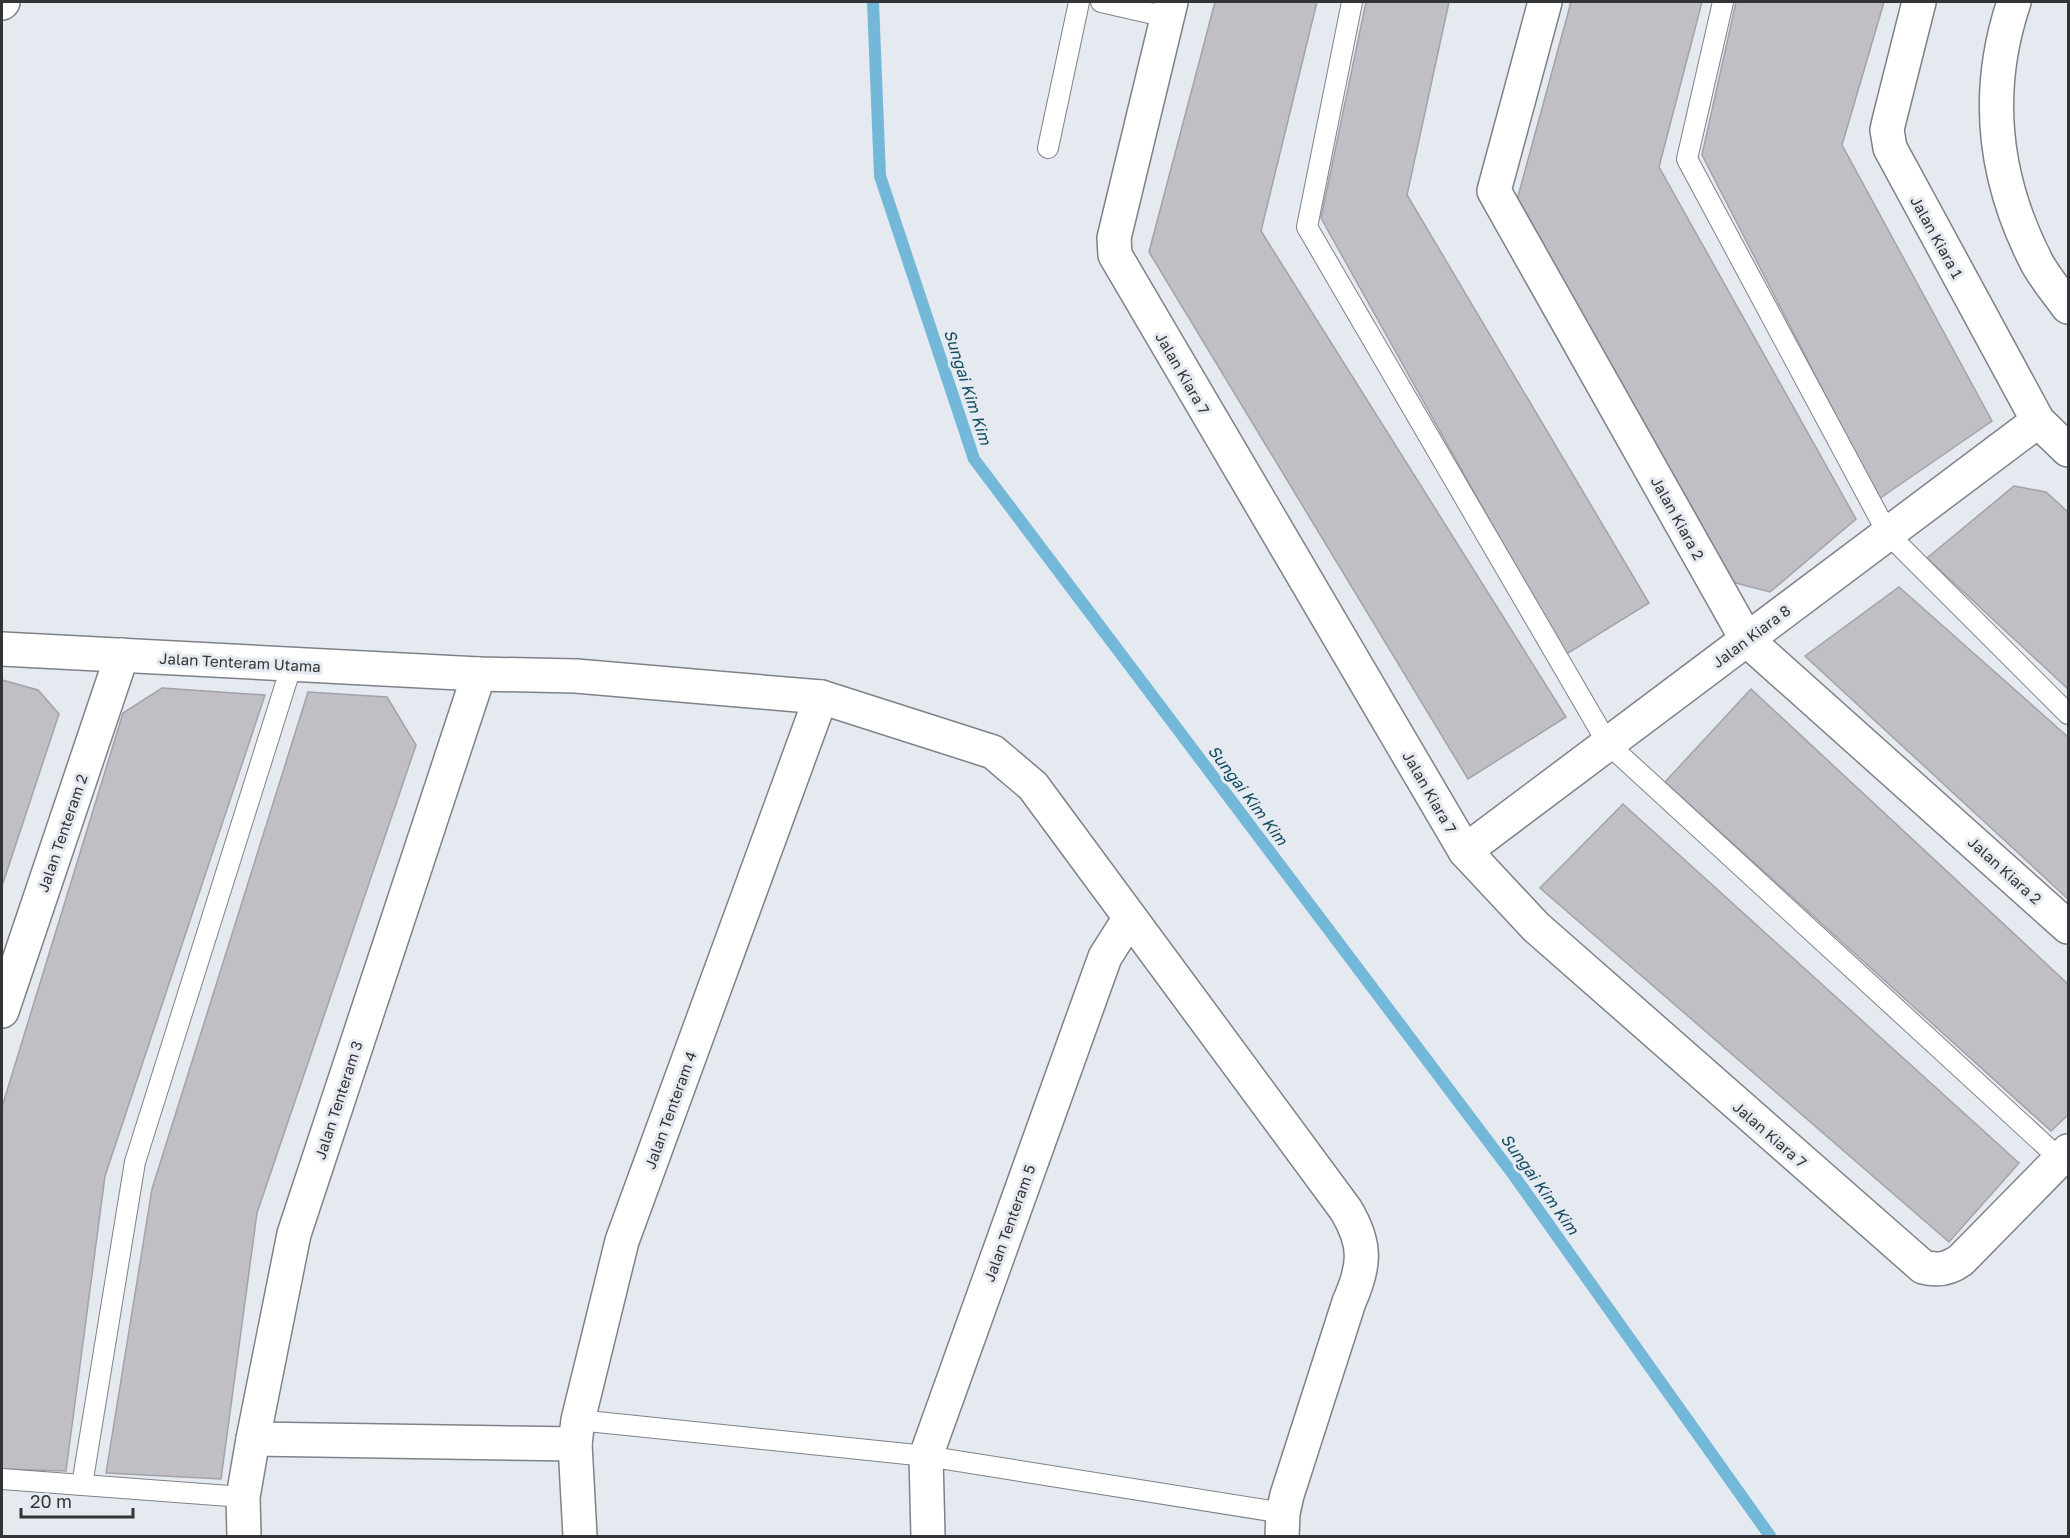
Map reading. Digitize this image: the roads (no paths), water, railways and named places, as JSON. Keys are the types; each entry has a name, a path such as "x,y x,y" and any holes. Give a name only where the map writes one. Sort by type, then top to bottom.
{"street":[{"name":"Jalan Kiara 2","path":"1545,2 1494,192 1747,640 2068,927"},
{"name":"Jalan Kiara 1","path":"1919,2 1889,121 1890,148 2038,422 2068,450"},
{"path":"2014,2 2003,33 1995,93 1998,148 2010,201 2037,264 2068,307"},
{"name":"Jalan Kiara 7","path":"1169,9 1114,238 1115,255 1465,851 1536,927 1923,1267 1934,1270 1945,1269 1961,1260 2064,1155"},
{"name":"Jalan Kiara 8","path":"1465,851 2038,422"},
{"name":"Jalan Tenteram Utama","path":"2,649 479,674 576,676 821,697 993,753 1033,786 1357,1228 1362,1246 1358,1283 1349,1302 1287,1495 1283,1525"},
{"name":"Jalan Tenteram 2","path":"2,1011 122,656"},
{"name":"Jalan Tenteram 3","path":"244,1536 243,1497 294,1234 479,674"},
{"name":"Jalan Tenteram 4","path":"580,1536 576,1432 622,1241 821,697"},
{"name":"Jalan Tenteram 5","path":"928,1536 926,1456 1105,957 1129,919"},
{"path":"253,1439 576,1432"}],"lane":[{"path":"1048,148 1079,2"},
{"path":"1101,2 1169,9"},
{"path":"1352,2 1307,227 1608,744 2064,1155"},
{"path":"1723,2 1687,159 1888,534 2068,714"},
{"path":"82,1485 135,1162 292,664"},
{"path":"576,1432 926,1456 1283,1525"},
{"path":"2,1479 243,1497"}],"waterway":[{"name":"Sungai Kim Kim","path":"873,2 880,176 974,459 1515,1177 1770,1536"}]}
